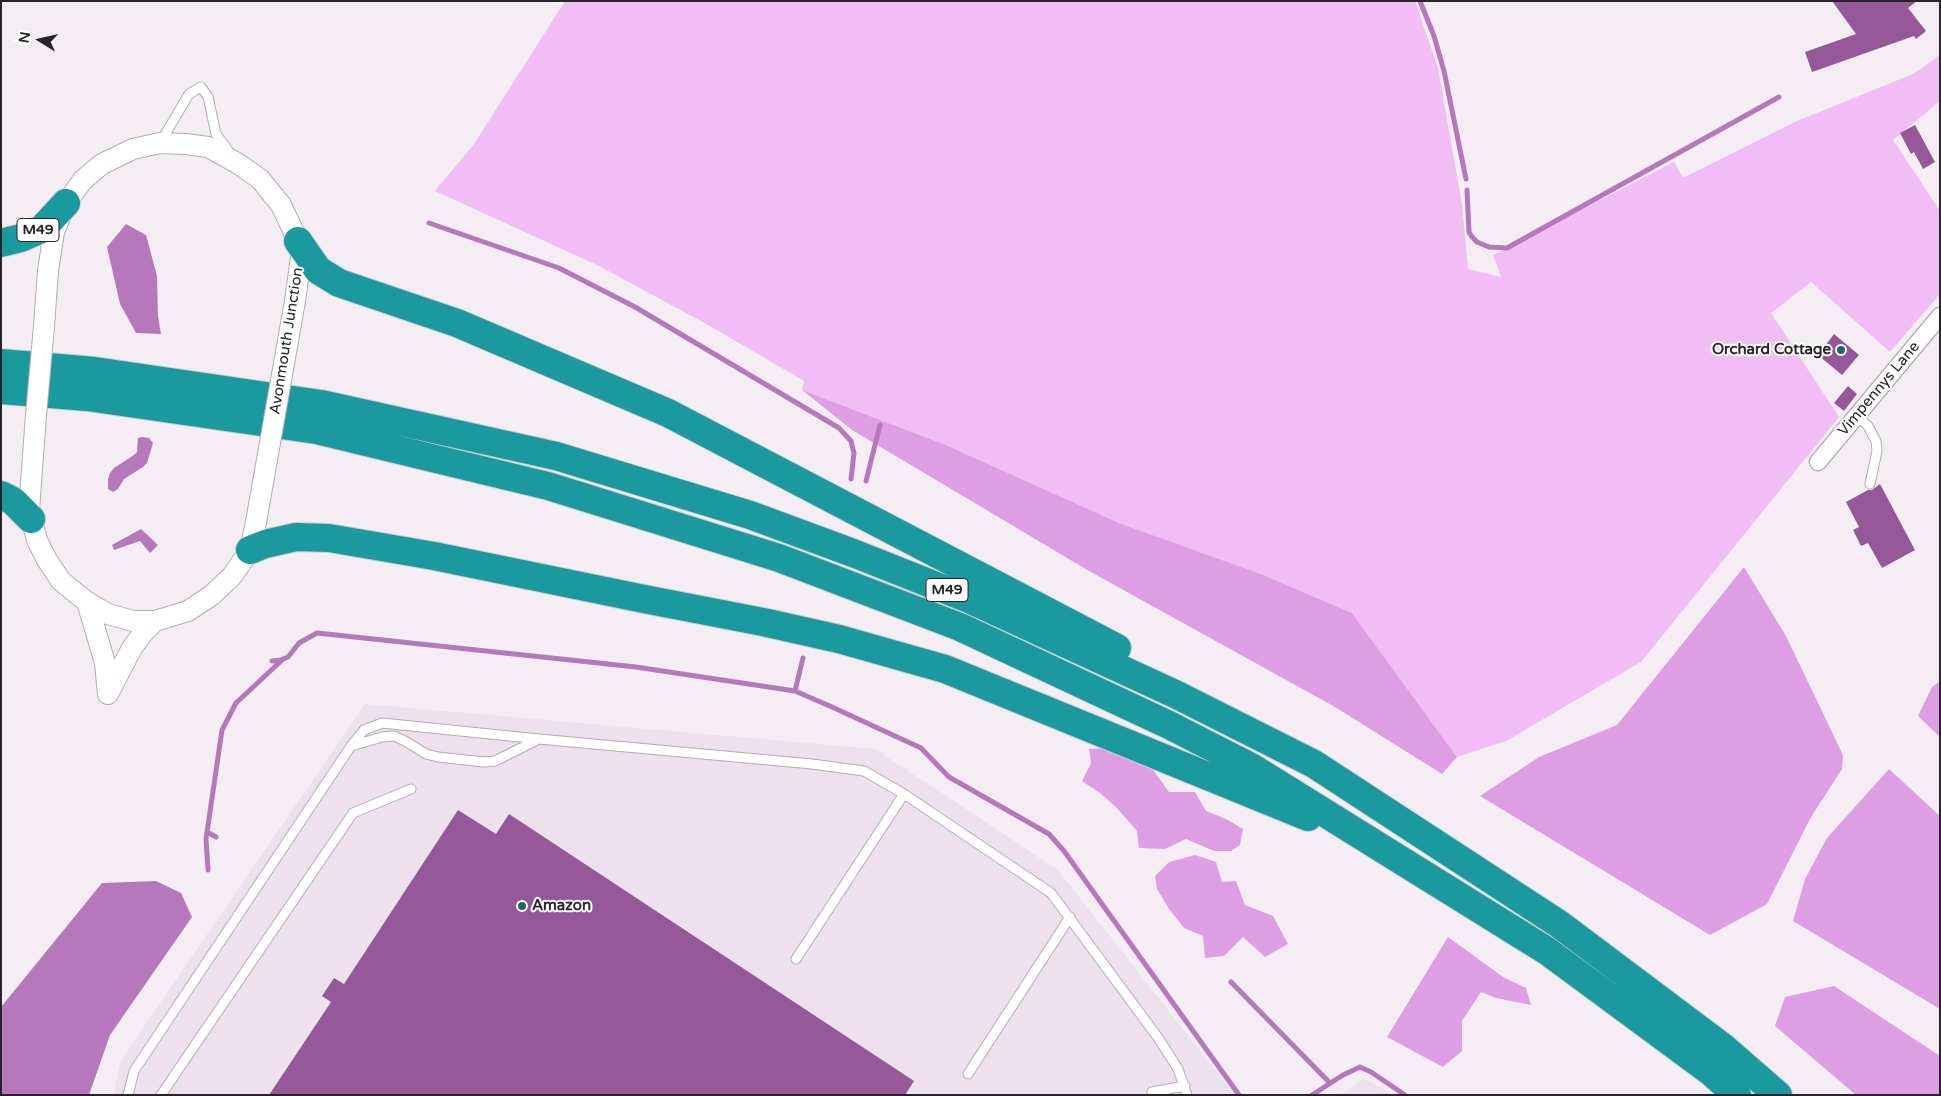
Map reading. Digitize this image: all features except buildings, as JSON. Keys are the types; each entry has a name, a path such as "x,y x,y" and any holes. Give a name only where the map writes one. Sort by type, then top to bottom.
{"highway":[{"name":"M49","path":"1,243 21,238 42,229 66,203"},
{"name":"M49","path":"298,241 318,270 339,283 457,323 668,413 1240,713 1314,764 1559,924 1724,1048 1778,1095"},
{"name":"M49","path":"1,363 95,372 321,404 556,456 722,507 853,553 969,599 1175,694 1314,764"},
{"name":"M49","path":"1,390 87,397 316,430 548,486 779,558 960,627 1170,725 1251,766 1547,951 1711,1072 1737,1095"},
{"path":"1,495 13,501 31,519"},
{"name":"M49","path":"250,550 265,544 296,537 329,538 434,556 764,622 839,639 945,669 1383,848"}],"street":[{"name":"Avonmouth Junction","path":"160,143 208,147 237,162 260,179 281,205 298,241 301,257 295,301 250,550 232,576 212,595 188,611 155,621 133,621 108,614 86,602 61,581 37,540 29,510 29,487 48,271 54,232 66,203 83,180 102,164 133,148 160,143"},
{"name":"Vimpennys Lane","path":"1818,462 1940,316"},
{"path":"86,602 105,663 108,694 132,648 155,621"}],"lane":[{"path":"160,143 189,94 201,87 208,97 216,134 237,162"},
{"path":"1857,416 1868,426 1876,441 1877,451 1870,484"},
{"path":"128,1095 134,1071 351,746 364,730 382,723 833,766 864,771 904,794 1051,893 1159,1039 1178,1069 1186,1090 1152,1092 1152,1095"},
{"path":"351,746 394,736 405,740 426,754 484,762 495,761 539,739"},
{"path":"161,1095 354,813 411,789"},
{"path":"796,959 904,794"},
{"path":"968,1074 1070,918"}],"shaded area":[{"path":"565,1 1415,1 1438,68 1462,204 1468,269 1501,277 1493,255 1674,162 1683,178 1797,121 1913,74 1940,55 1940,101 1893,140 1940,211 1940,294 1890,352 1811,282 1771,313 1839,417 1641,662 1506,741 1457,757 1352,613 1261,574 1119,523 946,445 802,390 804,381 710,326 599,266 435,191 474,144"},
{"path":"126,224 146,235 157,276 158,316 161,334 136,333 120,304 107,247"},
{"path":"802,390 946,445 1119,523 1261,574 1352,613 1457,757 1442,774 1335,707 1089,571 852,430"},
{"path":"138,438 149,438 153,443 147,463 124,479 118,489 113,492 108,489 110,473 137,452"},
{"path":"141,529 158,545 150,553 140,541 114,550 112,545"},
{"path":"1744,567 1786,636 1843,755 1842,769 1811,817 1767,904 1710,935 1480,796 1539,757 1617,725"},
{"path":"1940,681 1940,737 1918,716 1932,687"},
{"path":"365,704 875,749 1058,870 1235,1095 113,1095 121,1060"},
{"path":"1107,748 1148,763 1169,792 1195,792 1206,811 1226,819 1243,829 1240,845 1231,851 1214,851 1186,839 1165,849 1139,848 1137,831 1116,807 1082,781 1091,763 1089,749"},
{"path":"1889,769 1940,816 1940,1009 1793,921 1805,879 1827,838"},
{"path":"1195,855 1216,862 1222,882 1236,881 1245,905 1273,916 1288,944 1265,957 1243,937 1224,956 1205,958 1203,936 1184,928 1169,909 1157,889 1155,876 1169,862"},
{"path":"156,881 181,893 192,917 110,1035 89,1095 1,1095 1,1007 102,883"},
{"path":"1448,937 1503,977 1526,988 1531,1005 1496,998 1481,992 1462,1021 1462,1051 1443,1067 1387,1037"},
{"path":"1834,986 1940,1056 1940,1095 1856,1095 1775,1026 1785,997"},
{"path":"1364,1078 1393,1095 1340,1095"}],"waterway":[{"path":"1420,1 1434,36 1444,71 1466,179"},
{"path":"1467,190 1469,232 1472,237 1477,242 1489,247 1507,248 1779,97"},
{"path":"429,223 559,268 635,307 839,428 851,441 854,453 851,479"},
{"path":"866,481 880,425"},
{"path":"272,661 288,657 299,643 317,633 636,667 795,691 832,707 921,748 949,777 1049,834 1064,851 1239,1095"},
{"path":"795,691 803,658"},
{"path":"208,870 206,839 222,730 236,703 281,661"},
{"path":"207,832 216,837"},
{"path":"1231,982 1330,1083"},
{"path":"1312,1095 1343,1075 1360,1067 1371,1072 1405,1095"}],"place":[{"name":"Orchard Cottage","path":"1841,350"},
{"name":"Amazon","path":"522,906"}]}
